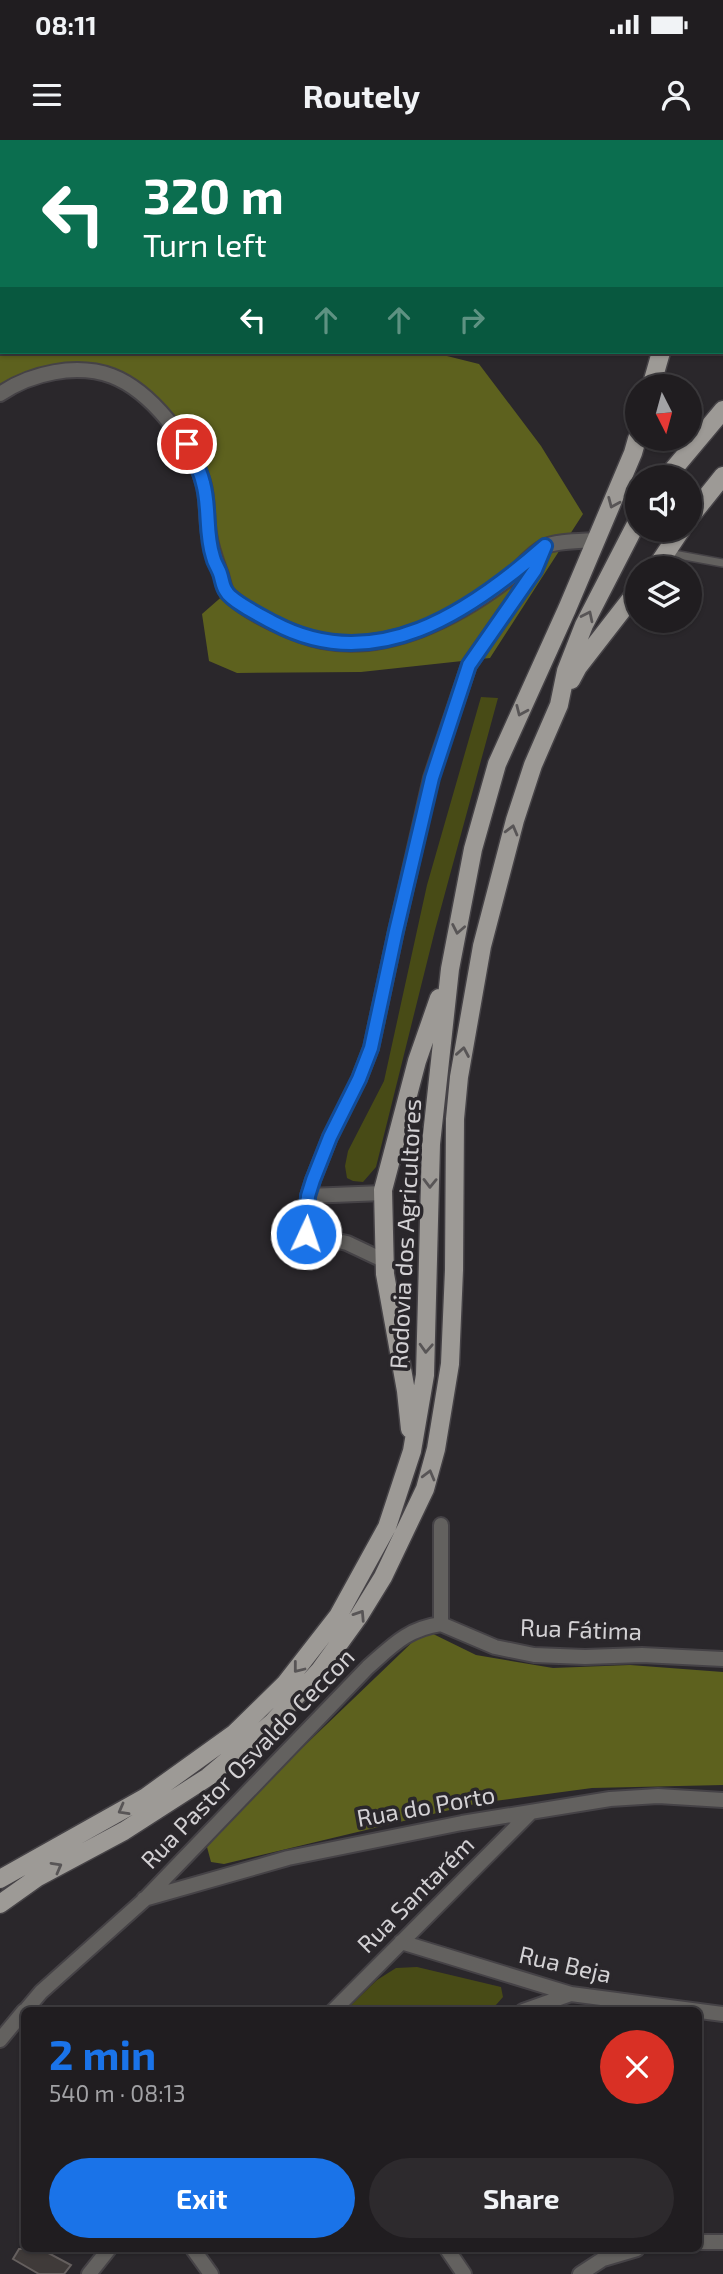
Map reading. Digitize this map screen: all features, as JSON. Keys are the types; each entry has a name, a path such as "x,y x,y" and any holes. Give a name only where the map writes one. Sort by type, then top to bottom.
{"main road":[{"path":"655,374 661,354"},
{"path":"677,465 718,416 723,404"},
{"name":"Rodovia dos Agricultores","path":"0,1879 146,1797 235,1733 285,1684 338,1616 387,1527 412,1451 425,1375 431,1144 450,969 473,849 497,764 567,609 633,452"},
{"path":"702,502 723,476"},
{"name":"Rodovia dos Agricultores","path":"0,1904 38,1877 124,1831 208,1777 272,1723 320,1670 359,1616 383,1577 425,1489 436,1449 450,1364 455,1119 467,1028 482,946 515,820 533,765 559,705 566,671 584,625 627,542"},
{"path":"666,556 674,542"},
{"path":"559,705 578,667 625,607"},
{"path":"412,1451 405,1391 385,1274 383,1193 417,1060 450,969"}],"street":[{"path":"0,394 26,381 54,372 86,370 113,376 141,394 187,444 196,463 204,485 212,556 226,593 297,635 325,642 351,644 391,639 436,624 508,578 545,546 596,540"},
{"path":"384,1261 347,1243 306,1234 308,1196 330,1137 371,1048 432,778 469,665 535,570 545,546"},
{"path":"308,1196 383,1193"},
{"path":"441,1525 442,1624"},
{"name":"Rua Fátima","path":"442,1624 495,1647 534,1655 642,1655 723,1659"},
{"name":"Rua Pastor Osvaldo Ceccon","path":"28,2007 41,1992 144,1900 368,1667 397,1642 420,1628 442,1624"},
{"name":"Rua do Porto","path":"144,1900 288,1858 462,1823 610,1799 646,1797 723,1800"},
{"name":"Rua Santarém","path":"337,2007 531,1812"},
{"name":"Rua Beja","path":"401,1942 571,1994 670,2007"},
{"path":"534,2007 571,1994"},
{"name":"Rua Beja","path":"702,2011 723,2014"},
{"name":"Rua Pastor Osvaldo Ceccon","path":"0,2040 21,2016"},
{"path":"702,2242 723,2242"},
{"path":"89,2274 107,2252"},
{"path":"195,2252 211,2274"},
{"path":"449,2252 464,2274"},
{"path":"580,2274 603,2259 627,2252"}],"lane":[{"path":"668,553 723,563"}],"green space":[{"path":"0,354 439,354 479,364 541,446 583,514 490,658 361,672 237,673 209,661 202,614 226,593 196,463 141,394 86,370 0,394"},
{"path":"481,697 498,698 435,930 376,1167 363,1182 353,1181 347,1178 345,1166 348,1151 384,1081 427,885"},
{"path":"425,1630 476,1655 553,1668 630,1665 723,1672 723,1785 592,1788 479,1803 224,1864 211,1862 207,1847 251,1797"},
{"path":"417,1967 501,1987 503,1997 492,2007 349,2007 377,1980 396,1968"}],"building":[{"path":"21,2249 21,2252 47,2252 71,2265 64,2274 39,2274 13,2259"}],"route":[{"path":"187,444 204,485 212,556 226,593 297,635 325,642 351,644 391,639 436,624 508,578 545,546 535,570 469,665 432,778 371,1048 313,1180 308,1196 306,1234"}]}
